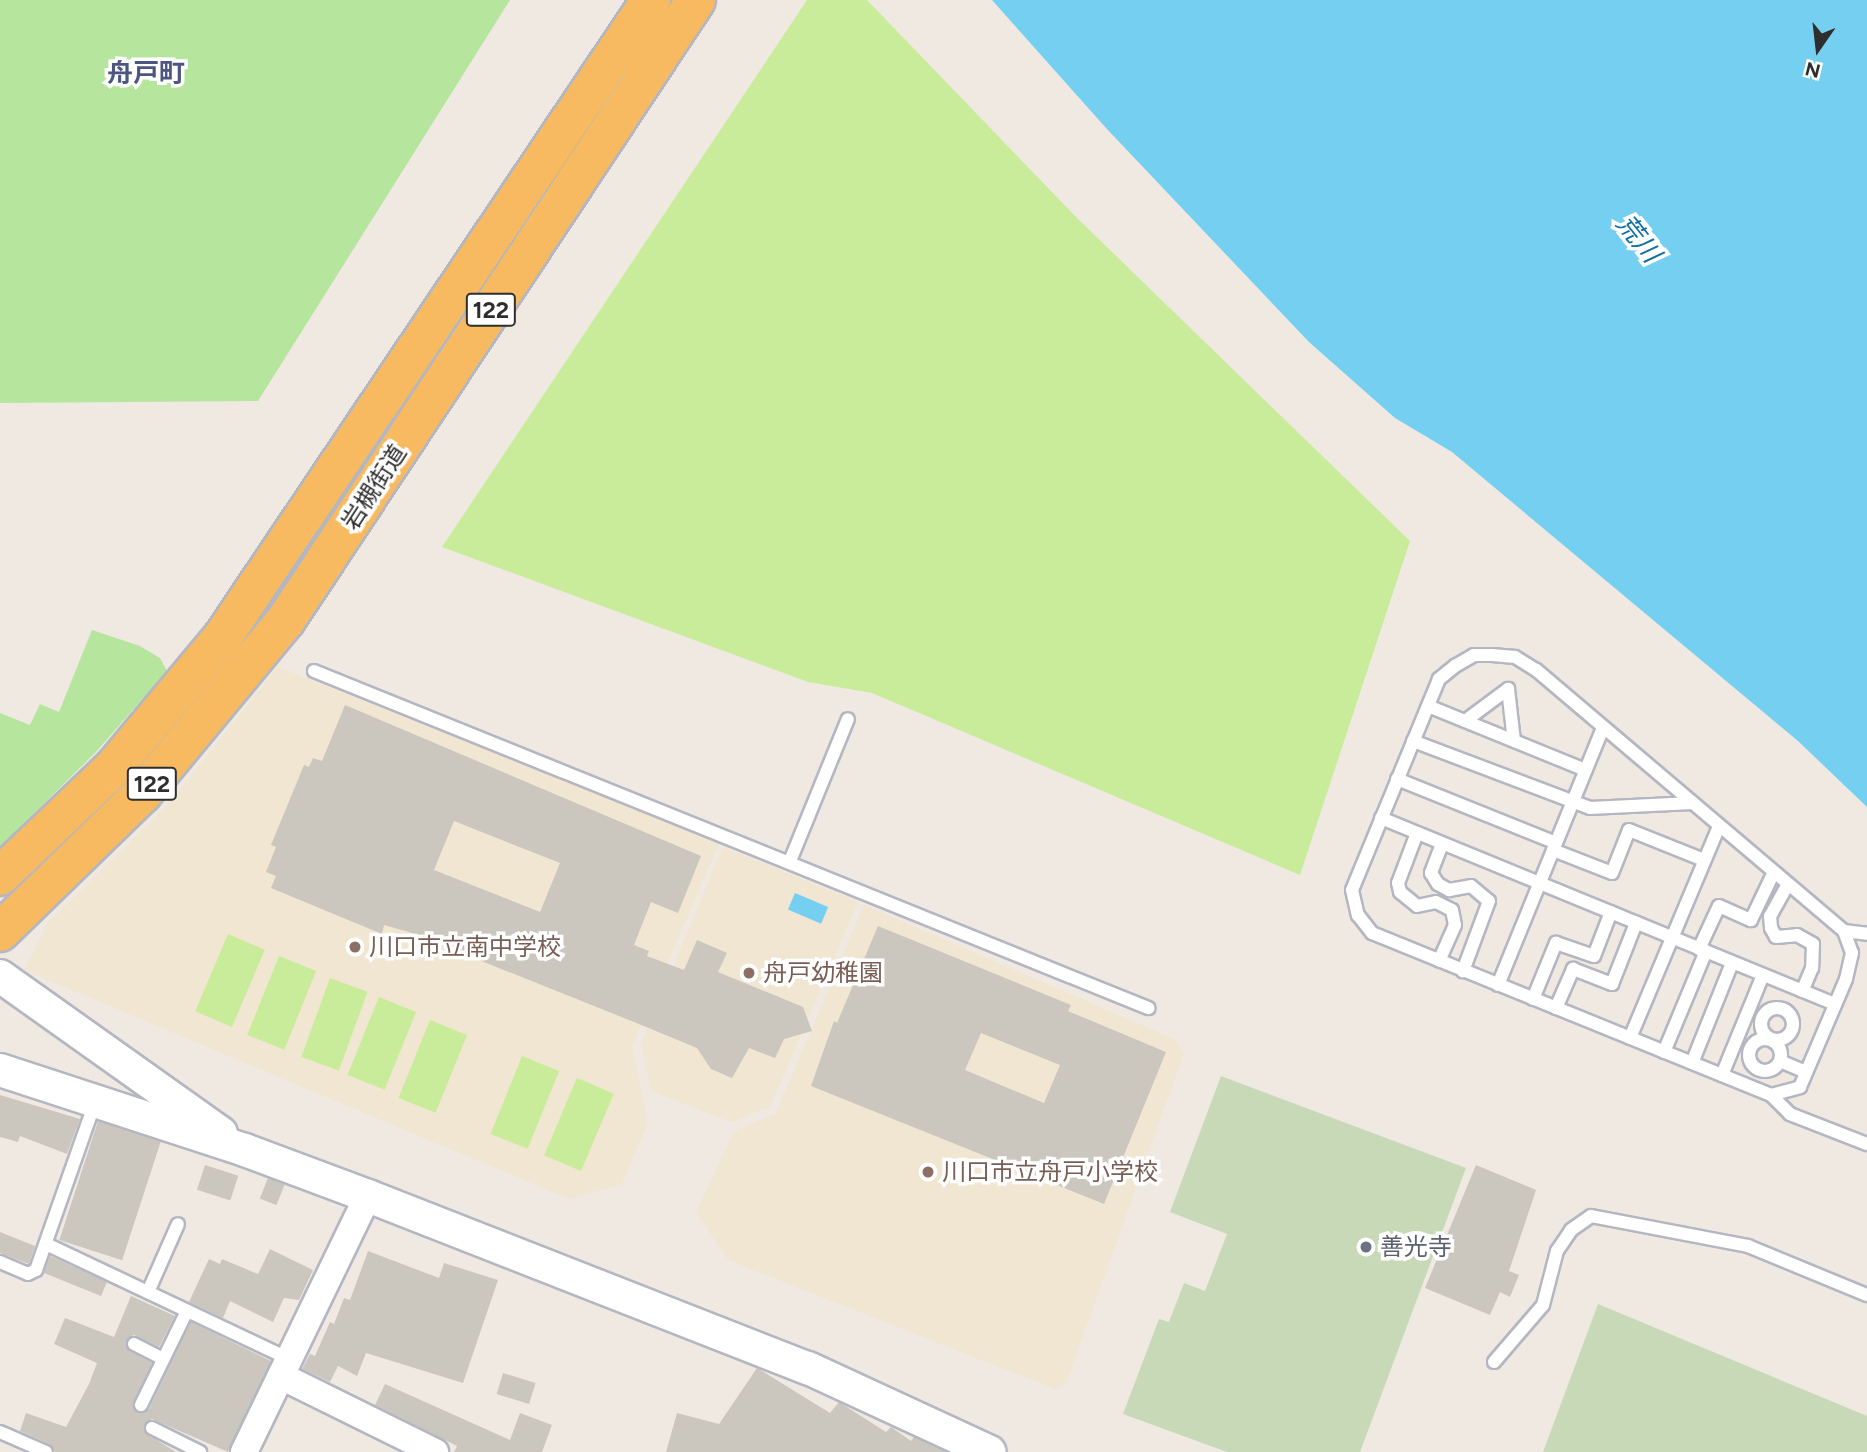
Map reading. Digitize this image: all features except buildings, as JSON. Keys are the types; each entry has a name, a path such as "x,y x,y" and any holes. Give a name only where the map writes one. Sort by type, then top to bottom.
{"highway":[{"name":"岩槻街道","path":"0,876 114,767 166,708 251,596 651,0"},
{"name":"岩槻街道","path":"0,932 142,794 286,620 696,0"}],"street":[{"path":"0,976 245,1150"},
{"path":"0,1070 96,1099 245,1150 368,1196 808,1368 972,1449"},
{"path":"244,1452 368,1196"},
{"path":"285,1367 435,1452"}],"lane":[{"path":"1771,1095 1800,1087 1835,1004 1852,953 1844,931 1604,728 1515,657 1474,655 1439,679 1352,890 1358,915 1372,933 1771,1095 1790,1114 1867,1144"},
{"path":"314,671 790,861 1148,1008"},
{"path":"1465,721 1508,688 1514,741"},
{"path":"1428,706 1586,770"},
{"path":"790,861 848,719"},
{"path":"1498,985 1604,728"},
{"path":"1413,741 1572,804 1590,808 1693,803"},
{"path":"1397,779 1612,873 1629,830 1704,860"},
{"path":"1381,818 1835,1004"},
{"path":"1630,1038 1719,826"},
{"path":"1417,833 1398,883 1399,892 1417,906 1436,902 1452,910 1455,925 1439,961"},
{"path":"1442,844 1431,873 1438,884 1449,890 1471,886 1489,901 1463,971"},
{"path":"1664,1052 1720,906 1751,920 1774,872"},
{"path":"1783,1009 1812,968 1813,944 1797,935 1776,937 1771,928 1770,916 1788,884"},
{"path":"1533,999 1556,943 1594,956 1611,912"},
{"path":"1556,1008 1573,968 1612,984 1636,923"},
{"path":"1844,931 1867,934"},
{"path":"1692,1063 1732,962"},
{"path":"1722,1075 1763,975"},
{"path":"1780,1061 1765,1072 1749,1060 1751,1045 1791,1034 1793,1020 1783,1009"},
{"path":"1780,1061 1780,1051 1761,1022 1769,1010 1783,1009"},
{"path":"1780,1061 1806,1072"},
{"path":"0,1262 28,1273 36,1270 96,1099"},
{"path":"1494,1362 1543,1305 1557,1251 1571,1230 1591,1216 1748,1246 1867,1295"},
{"path":"148,1292 178,1224"},
{"path":"46,1244 187,1311 285,1367"},
{"path":"141,1405 187,1311"},
{"path":"134,1344 163,1359"},
{"path":"152,1428 200,1452"},
{"path":"0,1432 46,1452"}],"shaded area":[{"name":"川口市立南中学校","path":"278,667 719,843 632,1047 648,1123 622,1184 569,1199 24,970 47,924 168,804"},
{"name":"舟戸幼稚園","path":"723,847 858,902 770,1107 731,1122 651,1091 641,1044"},
{"name":"川口市立舟戸小学校","path":"864,905 1174,1039 1184,1053 1066,1384 1055,1389 728,1260 696,1212 734,1131 776,1113"}],"green space":[{"path":"0,0 510,0 258,401 0,403"},
{"path":"807,0 867,0 1076,217 1410,541 1300,875 872,693 808,682 442,547"},
{"path":"92,630 140,646 160,658 167,671 95,753 0,847 0,713 30,725 40,704 59,712"},
{"path":"228,934 265,950 232,1027 195,1011"},
{"path":"279,956 316,971 284,1050 247,1035"},
{"path":"330,978 368,992 339,1071 301,1057"},
{"path":"379,997 416,1012 385,1090 348,1075"},
{"path":"430,1020 467,1035 436,1113 399,1098"},
{"path":"522,1056 559,1071 528,1149 491,1134"},
{"path":"1221,1076 1466,1168 1360,1452 1227,1452 1123,1414 1159,1319 1169,1322 1184,1283 1205,1291 1227,1234 1170,1212"},
{"path":"577,1078 614,1094 581,1171 544,1155"},
{"path":"1598,1304 1867,1416 1867,1452 1543,1452"}],"water":[{"name":"荒川","path":"992,0 1867,0 1867,807 1798,741 1452,452 1395,418 1309,342 1106,128"},
{"path":"795,893 828,907 821,924 788,910"}],"place":[{"name":"川口市立南中学校","path":"355,947"},
{"name":"舟戸幼稚園","path":"749,973"},
{"name":"川口市立舟戸小学校","path":"928,1172"},
{"name":"善光寺","path":"1366,1247"}],"district":[{"name":"舟戸町","path":"146,74"}]}
